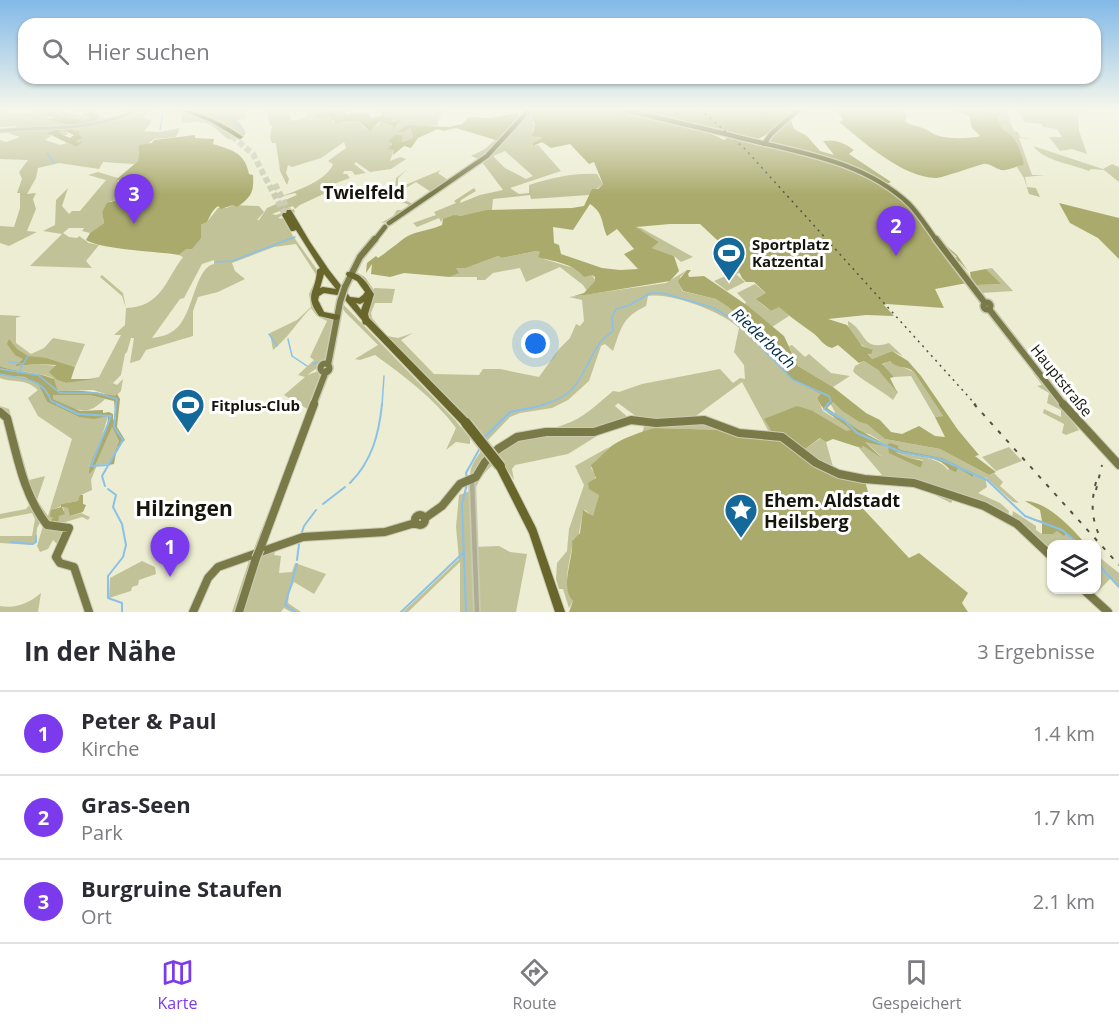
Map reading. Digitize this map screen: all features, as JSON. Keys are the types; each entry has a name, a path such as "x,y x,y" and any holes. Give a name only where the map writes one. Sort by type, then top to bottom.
{"highway":[{"path":"368,291 366,297 352,302 344,294 321,270 287,214 314,256 344,294 367,323 465,424 498,467 528,526 558,612"},
{"path":"321,270 314,299 322,314 344,294 368,291"},
{"path":"367,323 364,316 370,298 368,291"},
{"path":"344,294 378,339 465,424"}],"main road":[{"path":"239,612 256,558 320,386 344,294 363,253 387,225 484,158 506,138"},
{"name":"Hauptstraße","path":"740,138 765,142 850,167 896,192 912,208 1060,401 1119,465"},
{"path":"765,142 768,138"},
{"path":"0,412 7,418 30,497 44,522 50,526 64,525 69,528 58,547 56,557 60,563 74,567 89,612"},
{"path":"193,612 208,578 222,565 309,536 383,534 415,523 419,516 425,518 442,506 458,486 469,481 494,452 517,437 546,432 594,432 629,420 656,423 707,420 734,432 773,435 793,443 812,460 839,474 864,479 914,483 990,508 1017,524 1047,552"},
{"path":"1088,594 1108,612"}],"street":[{"path":"469,481 477,612"}],"green space":[{"path":"18,138 49,138 45,140 60,145 67,143 76,147 78,144 75,141 78,138 170,138 154,139 138,152 138,161 134,164 103,162 99,169 59,163 38,168 36,178 27,194 36,193 33,199 36,209 27,231 37,232 9,246 0,243 0,226 14,227 20,208 20,193 17,193 22,179 19,172 28,160 0,159 0,140 6,142"},
{"path":"227,138 241,138 234,140"},
{"path":"270,138 413,138 401,142 389,141 394,150 390,161 400,157 406,159 391,169 370,172 356,162 354,164 366,173 355,175 352,171 344,171 343,174 347,174 350,178 328,186 334,189 295,209 293,206 272,214 289,211 278,218 284,219 318,271 317,277 313,295 314,305 317,311 333,321 328,346 334,348 333,357 307,375 319,371 320,378 291,476 275,521 268,533 264,553 276,549 274,555 281,556 279,573 292,572 295,563 326,574 314,594 294,582 288,603 301,612 291,612 284,608 281,612 232,612 249,561 309,410 284,395 305,377 298,375 314,360 310,357 327,321 317,316 311,308 273,350 270,333 297,320 311,307 309,294 317,276 296,244 274,247 232,263 235,271 245,279 218,292 198,297 193,311 193,336 146,350 140,360 130,363 134,338 131,338 121,375 113,383 108,381 117,385 123,379 121,391 115,397 93,390 58,391 53,378 0,366 0,315 21,316 16,318 16,343 31,354 44,348 53,338 85,344 75,367 47,358 16,366 38,364 57,366 50,372 57,380 66,383 99,377 121,335 114,335 125,325 126,308 138,307 147,303 161,291 183,257 179,255 200,236 201,225 207,222 218,208 233,205 259,206 264,212 257,220 259,220 267,208 297,195 295,193 279,197 310,185 325,175 333,164 328,161 346,148 344,142 321,158 292,167 288,165 287,185 280,171 276,143 272,143","holes":["214,260 214,264 207,268 178,327 168,334 152,338 180,299 184,298 202,264"]},
{"path":"507,138 543,138 534,146 538,145 561,171 510,188 519,194 529,193 529,185 562,176 597,174 603,184 589,195 531,199 530,195 493,199 492,210 443,219 441,222 439,218 417,227 413,223 436,215 434,212 456,203 454,201 474,188 476,191 460,203 480,195 503,190 482,162 498,148 479,159 471,156 485,149 495,140 503,142","holes":["505,151 533,176 526,179 505,168 493,156"]},
{"path":"1014,138 1032,139 1019,138 1032,175 1045,175 1025,177 1027,187 1036,188 1040,197 1029,194 1024,178 1017,167 1024,163"},
{"path":"1049,138 1081,138 1087,154 1072,149 1060,151"},
{"path":"1033,146 1103,169 1112,164 1119,167 1119,182 1104,170 1091,169 1089,171 1059,162 1044,155"},
{"path":"408,169 398,178 398,188 441,170 438,173 448,180 431,192 416,182 394,195 413,204 386,222 381,223 393,216 397,210 402,210 409,205 389,196 395,189 396,178"},
{"path":"98,172 118,178 118,181 128,187 118,200 111,201 102,212 104,223 90,233 82,231 84,228 69,228 63,233 69,237 79,236 89,243 99,245 86,261 92,268 30,266 62,234 43,231 55,225 56,200 68,188 62,206 69,214 72,211 80,211 106,180 88,175"},
{"path":"635,227 641,228 693,257 681,262 674,256 652,248 659,242"},
{"path":"540,252 544,259 580,270 582,274 592,275 596,281 587,291 583,285 560,267 526,282 520,268 493,273 485,280 477,280 477,277 450,277 458,273 456,268 466,268 498,256 502,258"},
{"name":"Sportplatz Katzental","path":"733,263 740,273 736,274 745,282 727,291 714,281 728,275 721,268"},
{"path":"992,268 1013,291 981,293 977,288 978,285 1000,284 986,269"},
{"path":"687,270 680,277 682,291 716,299 728,307 747,323 776,354 781,366 793,380 822,394 817,398 823,411 834,418 835,412 830,403 833,402 859,422 867,423 885,439 940,449 989,475 994,473 1003,482 1000,486 1019,503 1013,502 985,477 987,487 978,493 1000,503 1009,511 1008,516 955,497 951,503 923,489 901,483 847,478 770,434 742,382 689,421 706,421 724,430 654,428 642,434 645,423 618,403 615,406 631,420 605,431 568,454 515,465 512,469 514,480 500,459 489,469 476,488 472,509 474,547 499,546 510,552 527,554 516,612 460,612 460,562 408,612 403,612 459,559 456,527 459,495 473,490 471,469 487,441 367,319 369,292 364,281 353,273 354,271 365,277 374,290 374,288 395,289 392,303 375,303 371,313 372,318 387,336 398,338 413,333 401,340 434,374 479,375 483,369 500,369 539,377 570,338 576,324 580,326 584,321 582,300 569,297 666,283","holes":["648,296 682,300 709,310 739,328 734,352 744,365 745,379 740,378 733,383 720,369 642,384 619,392 613,391 577,419 553,428 520,434 493,449 487,441 510,417 520,413 552,408 568,400 589,381 601,346 605,344 613,351 627,319 646,306","813,411 847,431 869,434 887,445 899,446 898,448 902,450 941,458 952,463 948,470 944,465 931,459 896,452 909,458 923,460 921,468 890,451 888,447 864,441 882,457 863,446 859,448 882,475 855,476 834,470 826,442 821,438 805,449 786,436"]},
{"path":"102,275 123,293 126,308 122,296 100,277"},
{"path":"755,284 767,294 759,302 771,311 779,306 789,316 772,327 745,304 746,302 737,293"},
{"path":"342,303 455,420 470,438 470,444 456,442 446,450 456,428 428,397 375,355 360,360 355,359 378,345 345,312"},
{"path":"848,321 869,343 880,345 889,343 903,356 892,351 872,359 868,353 873,351 853,336"},
{"path":"792,345 805,357 809,354 831,373 850,376 833,387 798,366 789,346"},
{"path":"864,361 878,370 898,392 893,400 853,371 855,366"},
{"path":"889,361 914,372 943,416 935,417 911,376 894,377 882,365"},
{"path":"1033,373 1036,373 1079,430 1066,435 1062,433 1064,424 1043,413 1044,409 1061,417 1061,410 1047,403 1049,393 1037,386 1042,385"},
{"path":"0,375 25,377 39,386 47,402 79,417 108,416 98,450 89,466 107,438 110,428 112,427 119,441 109,464 97,465 91,480 92,490 81,495 78,501 62,504 52,510 53,516 59,516 64,511 63,507 68,508 71,516 81,513 90,517 88,520 82,517 59,524 41,521 37,528 36,542 32,545 0,543 0,536 32,536 35,519 32,513 0,519 0,514 26,509 32,502 4,421 0,417 0,406 9,409 29,480 45,476 37,500 48,516 72,439 38,416 28,398 38,390 24,382 0,378"},
{"path":"53,395 89,395 105,399 92,409 80,410 53,399"},
{"path":"609,447 591,468 596,475 594,481 599,495 593,517 585,510 583,512 578,538 573,539 567,579 567,587 573,601 569,608 563,589 559,589 556,579 557,563 567,551 569,529 584,485 575,466"},
{"path":"1009,447 1022,461 996,471 982,457"},
{"path":"1013,511 1036,526 1036,530 1042,534 1053,534 1056,531 1066,533 1074,540 1047,540 1047,552 1012,518"},
{"path":"43,526 65,531 57,544 53,540 48,549 40,552 37,546"},
{"path":"1101,559 1119,573 1119,588 1111,578 1101,588"},
{"path":"142,561 155,567 156,574 139,580 138,585 132,587 131,591 109,598 110,578"},
{"path":"41,593 38,612 0,612 0,606 11,607 22,604"}],"shaded area":[{"path":"56,138 82,138 76,141 77,143 84,141 76,147"},
{"path":"174,138 214,139 213,144 241,156 249,174 253,175 249,197 237,207 233,205 221,209 218,206 207,222 201,225 201,238 192,249 186,249 179,255 104,246 86,240 90,233 104,223 102,212 107,203 118,200 128,187 117,179 138,161 139,145 152,143 154,140"},
{"path":"392,138 403,138 402,142 419,138 411,148 404,146 393,155 394,150 388,149 392,144 388,141"},
{"path":"488,138 502,138 499,141"},
{"path":"541,138 719,138 724,140 736,138 819,158 883,184 899,196 926,227 967,283 935,289 944,308 887,304 884,305 894,316 866,315 828,319 847,325 862,346 873,350 871,354 868,354 872,359 892,351 908,361 979,455 975,456 996,472 989,475 940,449 885,439 867,424 859,422 842,411 833,402 827,408 857,429 887,445 890,443 899,446 898,448 902,450 942,458 973,473 973,477 958,468 956,472 953,471 934,459 895,452 923,461 921,468 889,453 888,447 865,442 882,458 863,446 861,448 833,439 826,442 820,438 805,449 786,436 772,432 764,419 797,406 813,411 847,431 851,430 823,408 817,398 821,394 791,379 781,366 776,354 747,323 728,307 716,299 683,291 678,281 687,270 691,270 689,277 704,276 748,306 784,336 798,366 833,387 866,413 880,420 891,432 902,434 919,426 935,436 945,437 935,417 943,416 914,372 890,361 882,364 894,377 890,378 897,392 878,370 864,361 859,363 838,345 832,348 826,346 779,307 771,311 756,299 766,293 754,282 746,282 742,278 730,252 700,224 636,227 659,242 652,248 674,256 679,271 670,281 585,295 574,296 584,293 595,281 595,277 592,275 584,277 569,266 538,257 540,252 536,251 502,258 498,256 466,268 456,268 459,273 450,277 404,273 390,277 371,274 372,264 366,273 367,263 376,256 378,258 410,235 442,225 443,219 454,215 460,216 487,210 584,206 592,189 598,189 603,184 594,162 589,164 570,144 551,148 542,142 533,146 533,143 543,138","holes":["590,204 600,215 607,236 617,229 634,249 624,254 638,269 602,268 561,254 559,245 554,243 553,227 573,230"]},
{"path":"770,138 808,138 820,151 834,155 823,141 836,141 854,150 849,154 891,182 886,184 873,176 768,143 771,140"},
{"path":"858,138 1013,138 1024,163 1006,170 983,164 936,178 910,172"},
{"path":"1059,203 1119,218 1119,259 1098,238 1070,223"},
{"path":"936,237 957,255 968,271 959,261 955,262 972,285 970,272 986,269 1001,284 978,285 977,288 981,293 978,294 938,243 954,258 957,257"},
{"path":"9,339 17,349 28,356 47,358 75,367 71,379 94,379 66,383 57,380 49,372 56,365 15,366 23,359 15,355 7,344"},
{"path":"0,366 54,379 58,391 87,391 115,396 117,394 120,399 117,427 125,440 117,448 114,464 109,465 119,441 112,427 93,470 89,474 92,459 105,431 108,416 94,419 79,417 47,402 39,386 25,377 0,375","holes":["53,395 89,395 114,401 116,419 113,420 113,414 103,413 103,410 80,411 53,399"]},
{"path":"654,428 724,430 766,440 778,438 806,457 865,481 868,492 854,499 909,558 919,553 968,593 962,603 968,612 569,612 573,601 567,588 572,541 580,533 583,510 593,516 599,495 589,489 588,483 596,478 591,465 618,442"},
{"path":"80,495 83,495 83,504 86,505 83,512 70,516 68,508 62,507 65,514 59,516 58,524 51,522 53,517 50,517 51,510 61,507 61,504 78,501"},
{"path":"1025,501 1034,502 1051,511 1082,540 1074,540 1057,531 1053,534 1042,534 1042,523 1033,520 1042,521 1040,510"}],"waterway":[{"path":"484,154 495,144"},
{"path":"47,153 54,163"},
{"path":"216,262 232,261 295,237"},
{"name":"Riederbach","path":"546,404 542,405 565,395 578,382 600,342 613,331 612,317 616,309 630,305 650,293 662,293 714,308 735,321 793,380 829,396 831,401 828,404"},
{"path":"269,334 277,346"},
{"path":"288,339 292,356 307,366"},
{"path":"24,363 28,356"},
{"path":"9,362 23,364 19,372"},
{"path":"313,364 319,362"},
{"path":"0,369 19,372"},
{"path":"19,372 38,375 60,393 97,393 117,399 116,405"},
{"path":"0,374 37,383 43,387 51,401 60,405"},
{"path":"382,405 384,376"},
{"path":"57,404 78,414 111,416 91,466 108,465"},
{"path":"108,465 123,440 114,427 116,404"},
{"path":"350,483 358,475 369,456 379,426 382,404"},
{"name":"Riederbach","path":"828,404 824,409 844,420 857,433 901,452 940,459 987,480 1025,516 1062,530 1074,540"},
{"name":"Riederbach","path":"484,438 510,412 540,406"},
{"name":"Riederbach","path":"467,479 466,473 480,448"},
{"path":"105,486 102,476 108,465"},
{"name":"Riederbach","path":"464,552 462,504 467,484"},
{"path":"323,504 345,487"},
{"path":"108,489 116,495 113,507 122,524 126,545 123,557 108,576 108,598 122,603 122,612"},
{"path":"301,535 304,526 316,510"},
{"path":"11,542 33,544 36,542 36,536"},
{"path":"297,560 299,544"},
{"path":"401,612 464,552"},
{"path":"464,552 466,612"},
{"path":"296,612 285,605 297,564"},
{"name":"Riederbach","path":"1101,567 1119,587"}],"tunnel":[{"path":"234,138 253,154 285,215"},
{"path":"275,184 289,212"}],"railway":[{"path":"732,138 745,149 976,405"},
{"path":"974,404 1119,565"},
{"path":"1096,490 1102,465"},
{"path":"1096,482 1093,510 1100,537"}],"place":[{"name":"Burgruine Staufen","path":"134,224"},
{"name":"Gras-Seen","path":"896,256"},
{"name":"Sportplatz Katzental","path":"729,282"},
{"name":"Fitplus-Club","path":"188,434"},
{"name":"Ehem. Aldstadt Heilsberg","path":"741,539"},
{"name":"Peter & Paul","path":"170,577"}],"district":[{"name":"Twielfeld","path":"364,192"},
{"name":"Hilzingen","path":"184,508"}]}
